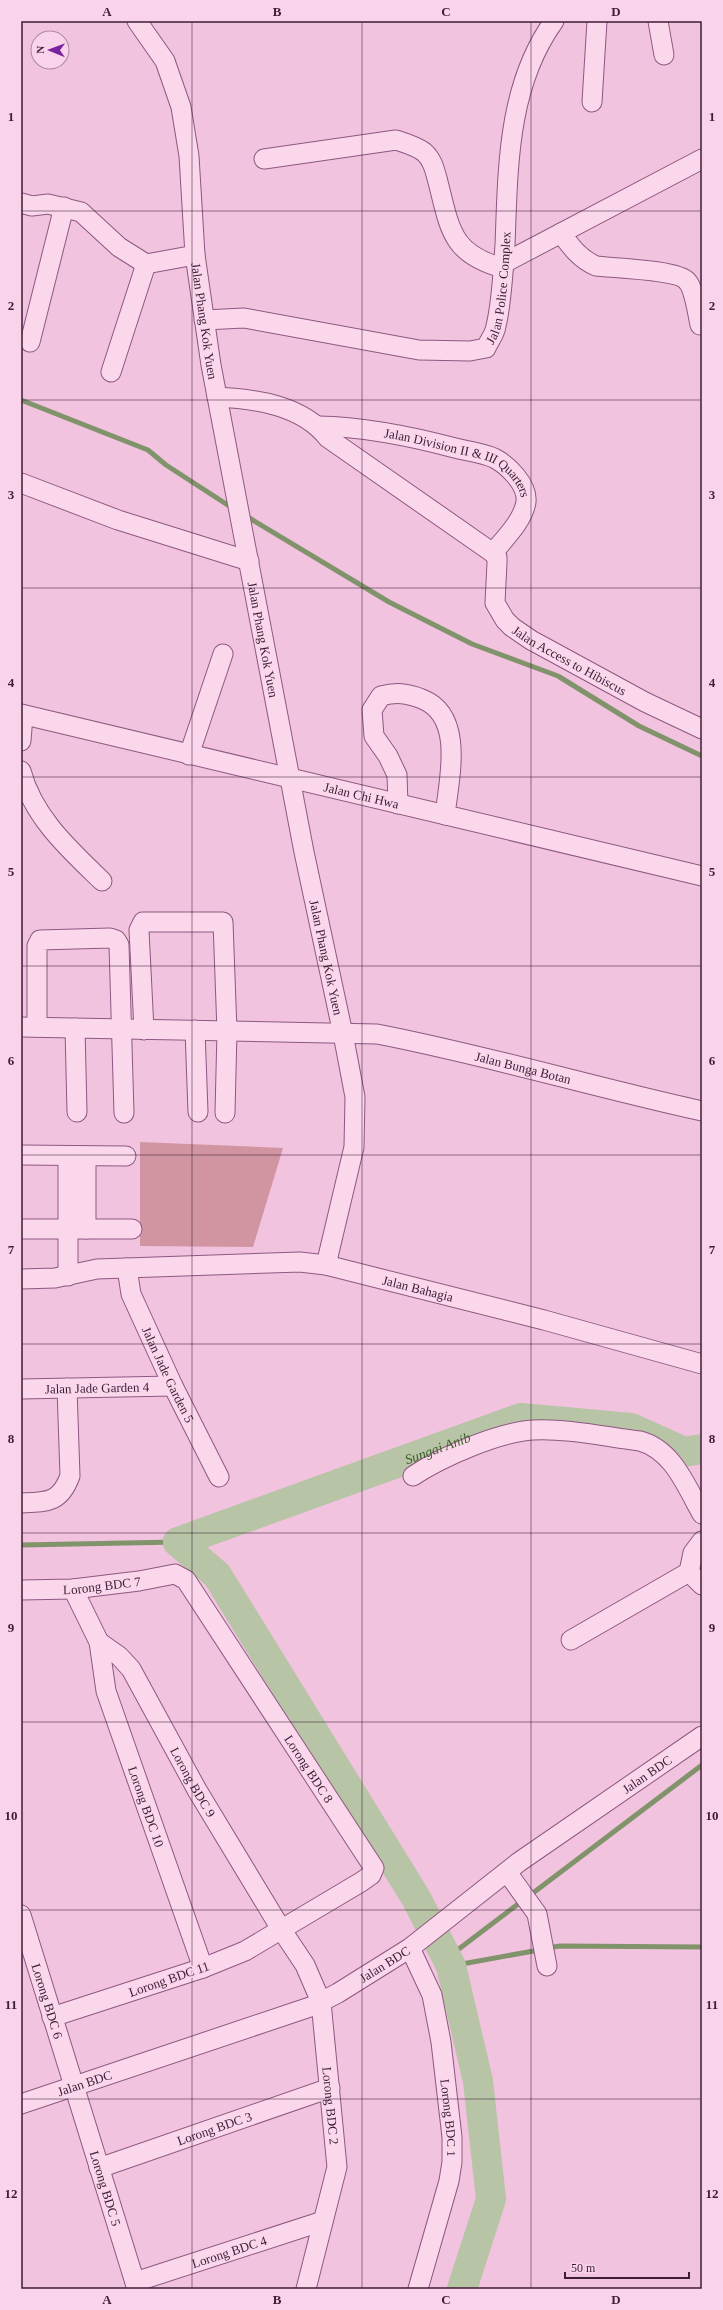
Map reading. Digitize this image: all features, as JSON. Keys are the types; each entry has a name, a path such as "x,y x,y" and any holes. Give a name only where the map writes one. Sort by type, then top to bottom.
{"street":[{"name":"Jalan Phang Kok Yuen","path":"137,21 164,61 181,107 189,156 195,255 217,397 291,777 304,852 344,1034 355,1097 355,1133 326,1265"},
{"name":"Jalan Police Complex","path":"204,320 244,318 419,350 470,351 486,348 496,328 503,266 509,151 514,119 530,64 541,39 554,21"},
{"path":"592,102 598,21"},
{"path":"658,21 664,55"},
{"path":"264,159 396,140 410,145 424,152 433,165 449,226 456,241 473,258 483,263 503,266 561,233 702,160"},
{"path":"21,203 64,207 81,212 119,247 146,264 195,255"},
{"path":"30,342 64,207"},
{"path":"561,233 573,249 588,262 596,266 669,272 680,275 688,281 700,325"},
{"path":"111,372 146,264"},
{"name":"Jalan Division II & III Quarters","path":"217,397 249,398 294,412 318,426 328,438 493,553 520,517 526,502 523,485 510,471 493,458 407,435 363,428 318,426"},
{"path":"21,483 118,520 249,561"},
{"name":"Jalan Access to Hibiscus","path":"493,553 497,563 495,603 505,620 512,627 531,640 645,702 702,729"},
{"path":"189,755 223,654"},
{"path":"398,804 397,775 388,756 374,736 372,710 380,696 396,692 430,702 440,711 447,723 451,771 445,815"},
{"path":"21,741 22,714"},
{"name":"Jalan Chi Hwa","path":"22,714 702,876"},
{"path":"21,770 31,800 48,825 70,851 102,881"},
{"path":"144,1030 139,930 143,922 223,922 227,1031 225,1113"},
{"path":"28,1027 36,946 40,940 110,938 116,940 119,945 120,1029 124,1113"},
{"name":"Jalan Bunga Botan","path":"28,1027 377,1034 428,1044 618,1092 702,1111"},
{"path":"75,1028 76,1112"},
{"path":"195,1030 198,1112"},
{"path":"21,1155 126,1156"},
{"path":"68,1276 77,1229 77,1156"},
{"path":"21,1229 132,1229"},
{"name":"Jalan Bahagia","path":"21,1279 68,1276 97,1269 300,1262 326,1265 544,1320 702,1364"},
{"name":"Jalan Jade Garden 5","path":"126,1268 131,1294 173,1386 219,1477"},
{"name":"Jalan Jade Garden 4","path":"21,1389 173,1386"},
{"path":"21,1503 42,1502 56,1499 66,1489 70,1476 67,1388"},
{"path":"413,1476 430,1464 521,1432 548,1431 640,1441 651,1444 663,1452 672,1462 702,1514"},
{"path":"572,1640 696,1578 693,1553 702,1541"},
{"name":"Lorong BDC 7","path":"21,1590 73,1589 139,1581 168,1574 181,1576"},
{"name":"Lorong BDC 8","path":"181,1576 186,1580 374,1868 371,1875 361,1882 281,1929"},
{"path":"73,1589 99,1642"},
{"name":"Lorong BDC 9","path":"99,1642 119,1656 131,1669 198,1790 281,1929"},
{"name":"Lorong BDC 10","path":"99,1642 106,1691 203,1968"},
{"name":"Jalan BDC","path":"21,2104 321,2002 417,1943 507,1872 702,1736"},
{"path":"507,1872 537,1914 545,1954"},
{"name":"Lorong BDC 6","path":"21,1914 74,2086"},
{"name":"Lorong BDC 11","path":"52,2017 203,1968 245,1951 281,1929"},
{"name":"Lorong BDC 2","path":"281,1929 305,1965 321,2002 337,2167 306,2289"},
{"name":"Lorong BDC 1","path":"417,1943 432,1995 442,2042 452,2137 452,2162 449,2181 418,2289"},
{"name":"Lorong BDC 5","path":"74,2086 136,2286"},
{"name":"Lorong BDC 3","path":"99,2168 330,2088"},
{"name":"Lorong BDC 4","path":"136,2286 323,2221"}],"shaded area":[{"path":"140,1142 283,1148 253,1247 140,1246"}],"waterway":[{"path":"21,400 148,450 166,465 234,509"},
{"path":"246,516 389,602 472,644 558,676 639,726 702,756"},
{"name":"Sungai Anib","path":"178,1542 521,1418 631,1428 684,1452 702,1449"},
{"path":"21,1545 178,1542"},
{"path":"178,1542 217,1575 416,1898 451,1966 478,2081 491,2199 462,2289"},
{"path":"529,1896 702,1765"},
{"path":"447,1958 522,1901"},
{"path":"547,1948 560,1946 702,1947"},
{"path":"451,1966 539,1950"}]}
